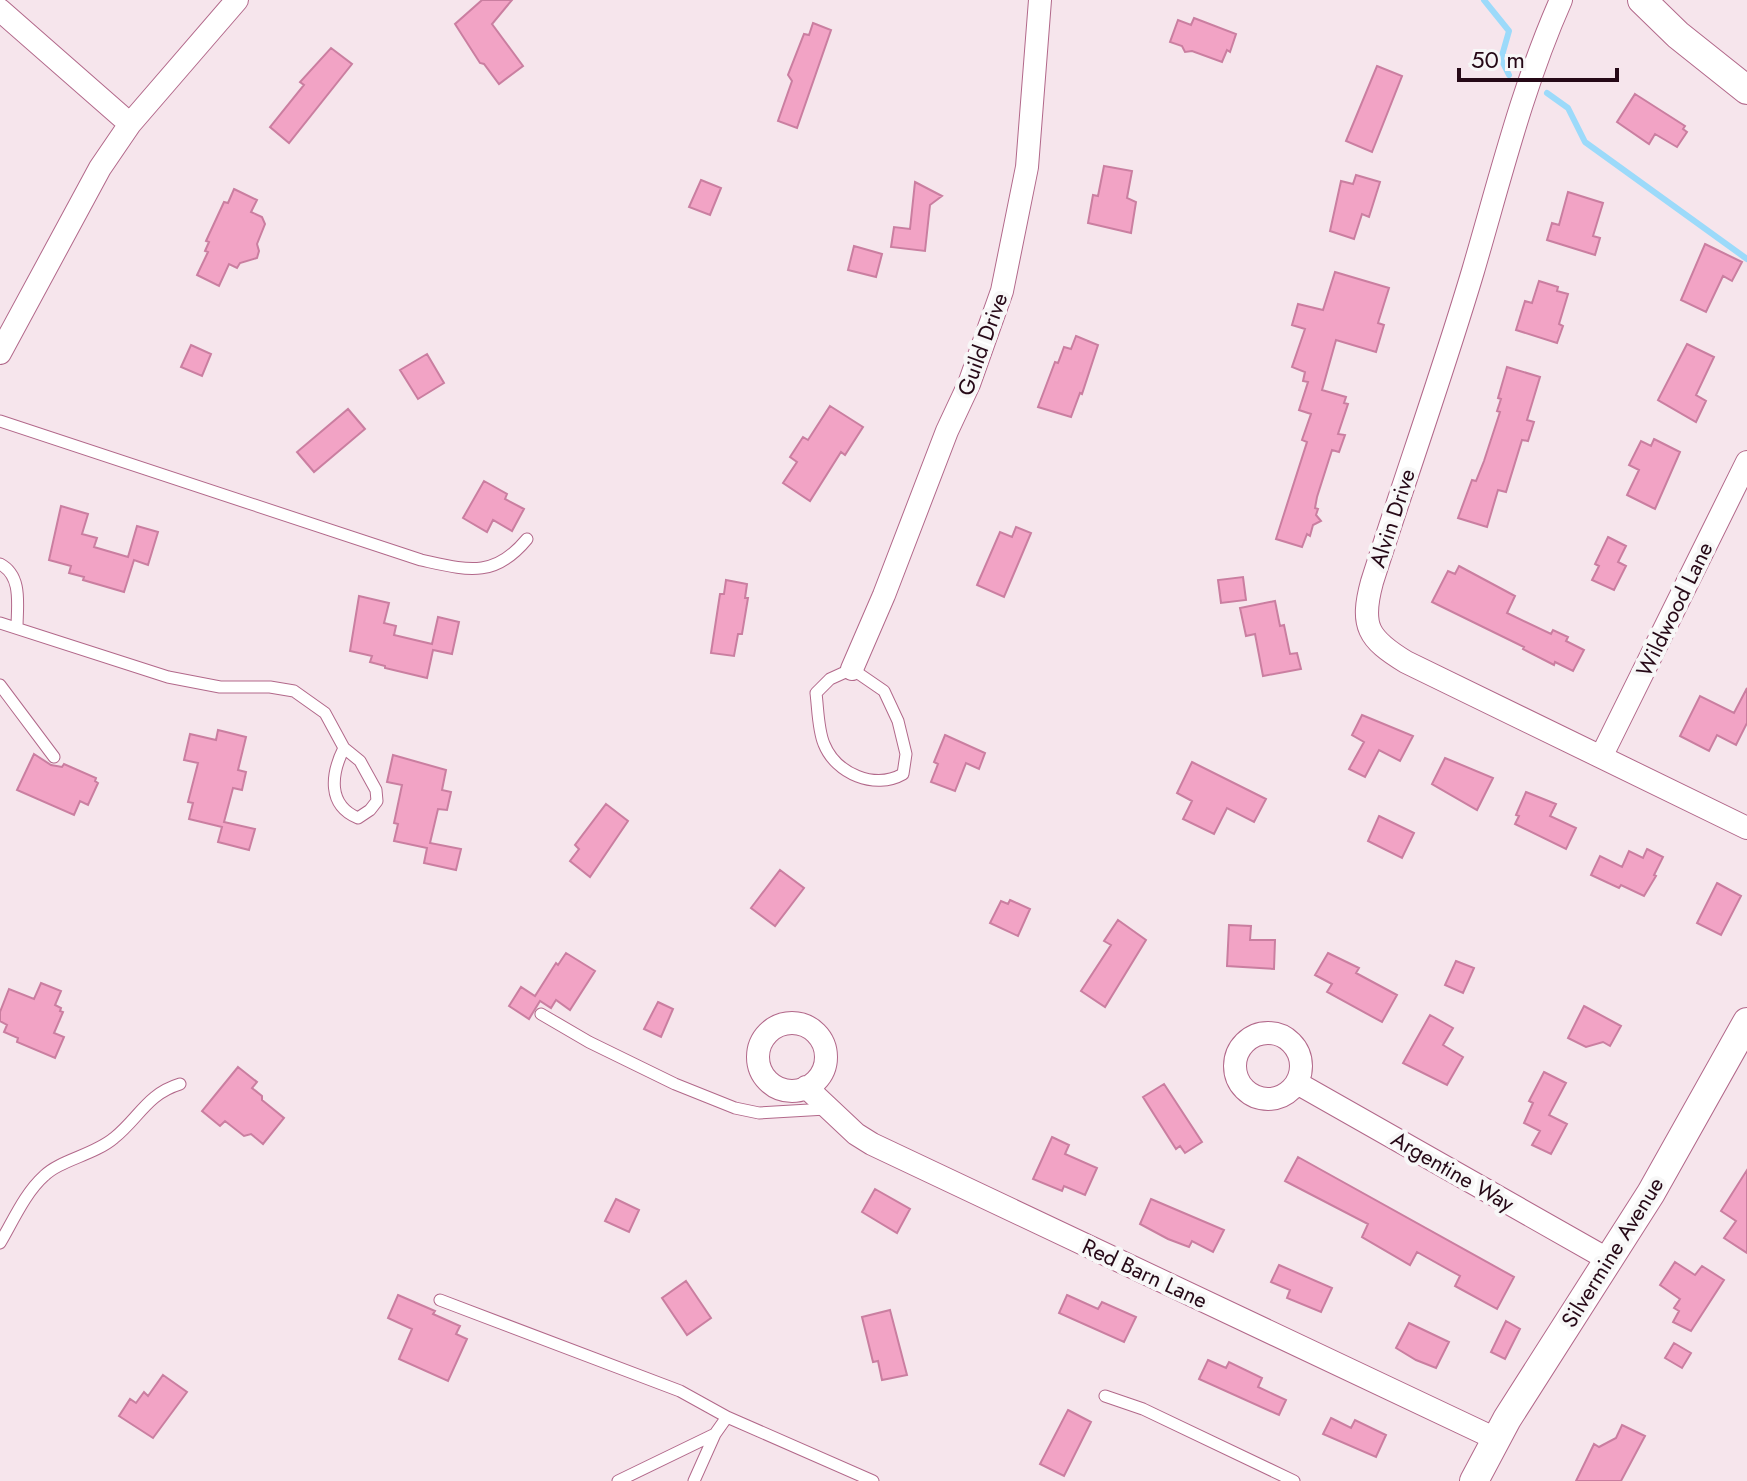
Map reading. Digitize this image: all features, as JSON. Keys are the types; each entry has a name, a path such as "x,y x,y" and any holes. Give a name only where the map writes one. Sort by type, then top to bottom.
{"street":[{"path":"0,353 7,322 31,294 89,184 130,124 237,0"},
{"name":"Guild Drive","path":"852,669 947,431 969,384 1002,291 1027,167 1040,0"},
{"name":"Alvin Drive","path":"1561,0 1520,105 1473,271 1372,582 1366,616 1375,640 1406,662 1747,828"},
{"path":"1642,0 1747,90"},
{"path":"0,10 130,124"},
{"name":"Wildwood Lane","path":"1602,755 1747,462"},
{"name":"Silvermine Avenue","path":"1474,1481 1496,1439 1651,1193 1747,1022"},
{"name":"Argentine Way","path":"1297,1083 1609,1260"},
{"name":"Red Barn Lane","path":"806,1087 856,1134 881,1148 1496,1439"}],"lane":[{"path":"0,421 421,560 455,567 492,566 506,561 527,539"},
{"path":"0,564 5,566 16,582 17,628"},
{"path":"0,623 168,677 220,687 270,687 294,691 325,713 344,748 360,761 376,790 377,801 358,818 345,812 335,796 335,766 344,748"},
{"path":"852,669 884,691 898,721 906,754 903,774 891,781 859,778 837,764 823,743 816,693 830,679 852,669"},
{"path":"0,685 54,757"},
{"path":"541,1014 589,1042 675,1084 735,1108 759,1113 829,1109"},
{"path":"0,1243 44,1175 100,1148 116,1137 152,1098 180,1084"},
{"path":"440,1300 680,1391 727,1417 873,1481"},
{"path":"1105,1396 1143,1409 1294,1481"},
{"path":"694,1481 715,1434 727,1417"},
{"path":"618,1481 715,1434"}],"building":[{"path":"482,0 512,0 492,24 523,66 499,84 480,63 455,24"},
{"path":"1194,18 1236,34 1230,52 1227,50 1222,62 1192,51 1185,52 1182,46 1170,42 1178,20 1191,25"},
{"path":"813,23 831,30 797,128 778,121 792,81 788,75 804,34 809,35"},
{"path":"331,48 352,64 289,143 270,127 304,85 300,82"},
{"path":"1377,66 1402,76 1372,152 1346,141"},
{"path":"1635,94 1685,126 1683,129 1687,132 1677,147 1655,134 1649,144 1617,122"},
{"path":"1104,166 1132,171 1127,198 1136,202 1131,233 1088,223 1093,195 1098,196"},
{"path":"1356,175 1380,182 1369,217 1362,214 1354,239 1330,231 1341,181 1353,184"},
{"path":"701,180 721,188 710,215 689,207"},
{"path":"915,182 942,196 930,205 925,251 891,247 894,227 910,229"},
{"path":"234,189 257,200 251,212 262,217 265,224 257,244 257,258 240,263 237,268 229,264 219,286 197,275 208,252 205,251 209,242 206,241 224,202 228,203"},
{"path":"1568,192 1603,203 1593,236 1600,238 1595,255 1547,240 1552,223 1559,225"},
{"path":"1705,244 1742,262 1732,281 1723,276 1706,312 1681,300"},
{"path":"854,246 882,254 876,277 848,270"},
{"path":"1335,272 1389,288 1378,323 1384,325 1376,352 1336,340 1322,390 1346,397 1344,403 1348,404 1338,434 1345,435 1339,452 1332,450 1317,497 1316,515 1321,521 1313,525 1302,547 1276,539 1307,442 1302,440 1311,414 1299,410 1308,382 1303,381 1305,372 1292,367 1305,329 1292,325 1298,304 1323,310"},
{"path":"1539,281 1568,294 1557,343 1516,330 1525,301 1532,303"},
{"path":"1076,336 1098,345 1071,417 1038,407 1055,362 1058,363 1064,347 1071,349"},
{"path":"1687,344 1714,357 1696,395 1706,401 1696,422 1658,400"},
{"path":"191,345 211,354 202,376 181,367"},
{"path":"427,354 444,383 418,399 400,370"},
{"path":"1507,367 1540,377 1527,420 1534,422 1528,441 1522,440 1506,492 1498,490 1487,527 1458,518 1472,480 1476,481 1484,461 1500,412 1497,411 1501,399 1498,398"},
{"path":"830,406 863,427 845,455 841,452 810,501 783,483 797,462 790,457 803,437 808,440"},
{"path":"348,409 365,429 314,472 297,452"},
{"path":"1654,439 1680,452 1655,509 1627,495 1639,470 1629,465 1641,441 1651,446"},
{"path":"484,481 507,494 505,499 524,509 512,531 493,520 487,532 463,518"},
{"path":"61,506 88,514 82,534 97,538 94,547 128,557 137,526 158,532 148,565 134,560 124,592 83,580 84,577 69,573 71,566 49,560"},
{"path":"1016,527 1031,533 1004,597 977,585 1000,532 1012,537"},
{"path":"1608,537 1626,546 1618,562 1626,566 1614,590 1592,580 1599,566 1595,564"},
{"path":"1459,566 1515,596 1507,613 1551,634 1553,630 1568,637 1566,641 1584,650 1573,671 1555,662 1554,665 1432,602 1448,571 1455,574"},
{"path":"1243,577 1246,600 1221,603 1218,580"},
{"path":"726,580 747,584 742,634 738,634 734,656 711,653 720,594 724,594"},
{"path":"359,596 389,603 384,623 396,626 394,635 432,644 438,617 459,622 452,654 433,650 427,678 385,668 370,662 372,656 350,651"},
{"path":"1275,601 1290,654 1297,653 1301,669 1263,676 1255,634 1246,636 1240,608"},
{"path":"1747,688 1747,723 1736,745 1717,735 1709,751 1680,736 1700,696 1734,713"},
{"path":"1362,715 1413,736 1400,761 1379,750 1365,777 1349,769 1364,742 1352,735"},
{"path":"218,730 246,737 238,770 246,772 242,790 233,788 224,822 255,829 249,850 218,842 222,827 189,819 193,803 188,802 198,763 184,760 190,734 216,740"},
{"path":"945,735 985,753 979,769 966,763 955,791 931,782 938,764 934,762"},
{"path":"34,754 51,765 62,767 64,764 96,778 98,783 88,805 80,801 74,815 17,790"},
{"path":"393,755 446,770 442,790 451,792 447,810 438,809 430,843 461,849 456,870 424,863 427,848 394,841 398,824 394,823 402,785 387,782"},
{"path":"1445,758 1493,778 1477,810 1432,784"},
{"path":"1192,762 1266,799 1254,822 1227,808 1214,834 1183,819 1192,801 1177,793"},
{"path":"1526,792 1556,804 1550,816 1576,828 1566,849 1515,824"},
{"path":"606,804 628,821 590,877 570,861 579,849 575,845"},
{"path":"1379,816 1414,833 1402,858 1368,841"},
{"path":"1647,849 1663,857 1644,896 1591,875 1600,856 1622,867 1629,851 1643,858"},
{"path":"780,870 804,888 775,926 751,908"},
{"path":"1717,883 1741,896 1721,935 1697,923"},
{"path":"1010,900 1030,909 1018,936 990,923 1001,901 1008,904"},
{"path":"1118,920 1146,940 1105,1007 1081,991 1111,945 1104,941"},
{"path":"1229,925 1251,926 1250,940 1275,940 1274,969 1227,966"},
{"path":"566,953 595,971 570,1010 556,1000 551,1008 540,1001 529,1019 509,1006 521,987 535,996"},
{"path":"1328,953 1359,968 1356,973 1397,995 1382,1022 1327,992 1332,984 1315,975"},
{"path":"1456,961 1474,968 1463,993 1445,985"},
{"path":"41,983 61,991 55,1005 63,1012 54,1033 64,1037 55,1058 17,1042 18,1038 4,1032 7,1025 0,1021 0,1012 9,989 34,999"},
{"path":"658,1002 673,1009 661,1037 644,1029"},
{"path":"1584,1006 1621,1026 1610,1046 1603,1042 1586,1047 1568,1038"},
{"path":"1430,1015 1453,1028 1443,1045 1463,1057 1447,1085 1403,1063"},
{"path":"238,1067 257,1082 252,1088 262,1096 262,1100 284,1118 263,1144 251,1134 244,1136 225,1121 220,1126 202,1111"},
{"path":"1544,1072 1566,1083 1549,1115 1567,1124 1551,1154 1532,1145 1540,1131 1524,1123 1533,1103 1529,1101"},
{"path":"1164,1084 1202,1142 1185,1153 1180,1146 1176,1149 1143,1097"},
{"path":"1052,1137 1069,1145 1065,1154 1097,1168 1085,1195 1064,1186 1062,1191 1033,1179"},
{"path":"1298,1157 1514,1277 1497,1309 1455,1286 1460,1276 1417,1252 1410,1265 1362,1237 1368,1224 1285,1181"},
{"path":"1747,1170 1747,1253 1724,1238 1736,1221 1721,1211"},
{"path":"875,1189 910,1209 897,1233 862,1212"},
{"path":"616,1199 639,1210 629,1232 605,1221"},
{"path":"1151,1199 1224,1230 1213,1252 1192,1241 1189,1247 1168,1239 1140,1224"},
{"path":"1675,1262 1695,1275 1702,1266 1724,1280 1691,1331 1673,1322 1679,1311 1674,1308 1680,1299 1660,1285"},
{"path":"1279,1265 1332,1288 1321,1312 1287,1298 1290,1290 1271,1282"},
{"path":"686,1281 711,1318 687,1335 662,1298"},
{"path":"398,1295 460,1326 456,1334 467,1339 448,1381 399,1359 412,1329 388,1318"},
{"path":"1067,1295 1098,1309 1102,1302 1136,1317 1124,1342 1059,1313"},
{"path":"890,1310 907,1375 882,1380 878,1361 873,1362 862,1317"},
{"path":"1506,1321 1520,1329 1505,1359 1491,1352"},
{"path":"1409,1323 1449,1342 1436,1368 1396,1348"},
{"path":"1674,1343 1691,1353 1682,1368 1665,1358"},
{"path":"1208,1360 1226,1368 1229,1362 1262,1378 1258,1387 1286,1400 1279,1415 1199,1379"},
{"path":"163,1375 187,1392 153,1438 119,1416 130,1399 136,1403 144,1392 148,1396"},
{"path":"1068,1410 1091,1422 1064,1476 1040,1464"},
{"path":"1331,1418 1351,1428 1355,1420 1386,1435 1376,1457 1323,1434"},
{"path":"1622,1425 1645,1436 1621,1481 1576,1481 1594,1444 1599,1447 1616,1438"}],"waterway":[{"path":"1484,0 1509,31 1501,59 1509,75"},
{"path":"1547,93 1568,108 1585,142 1747,259"}]}
